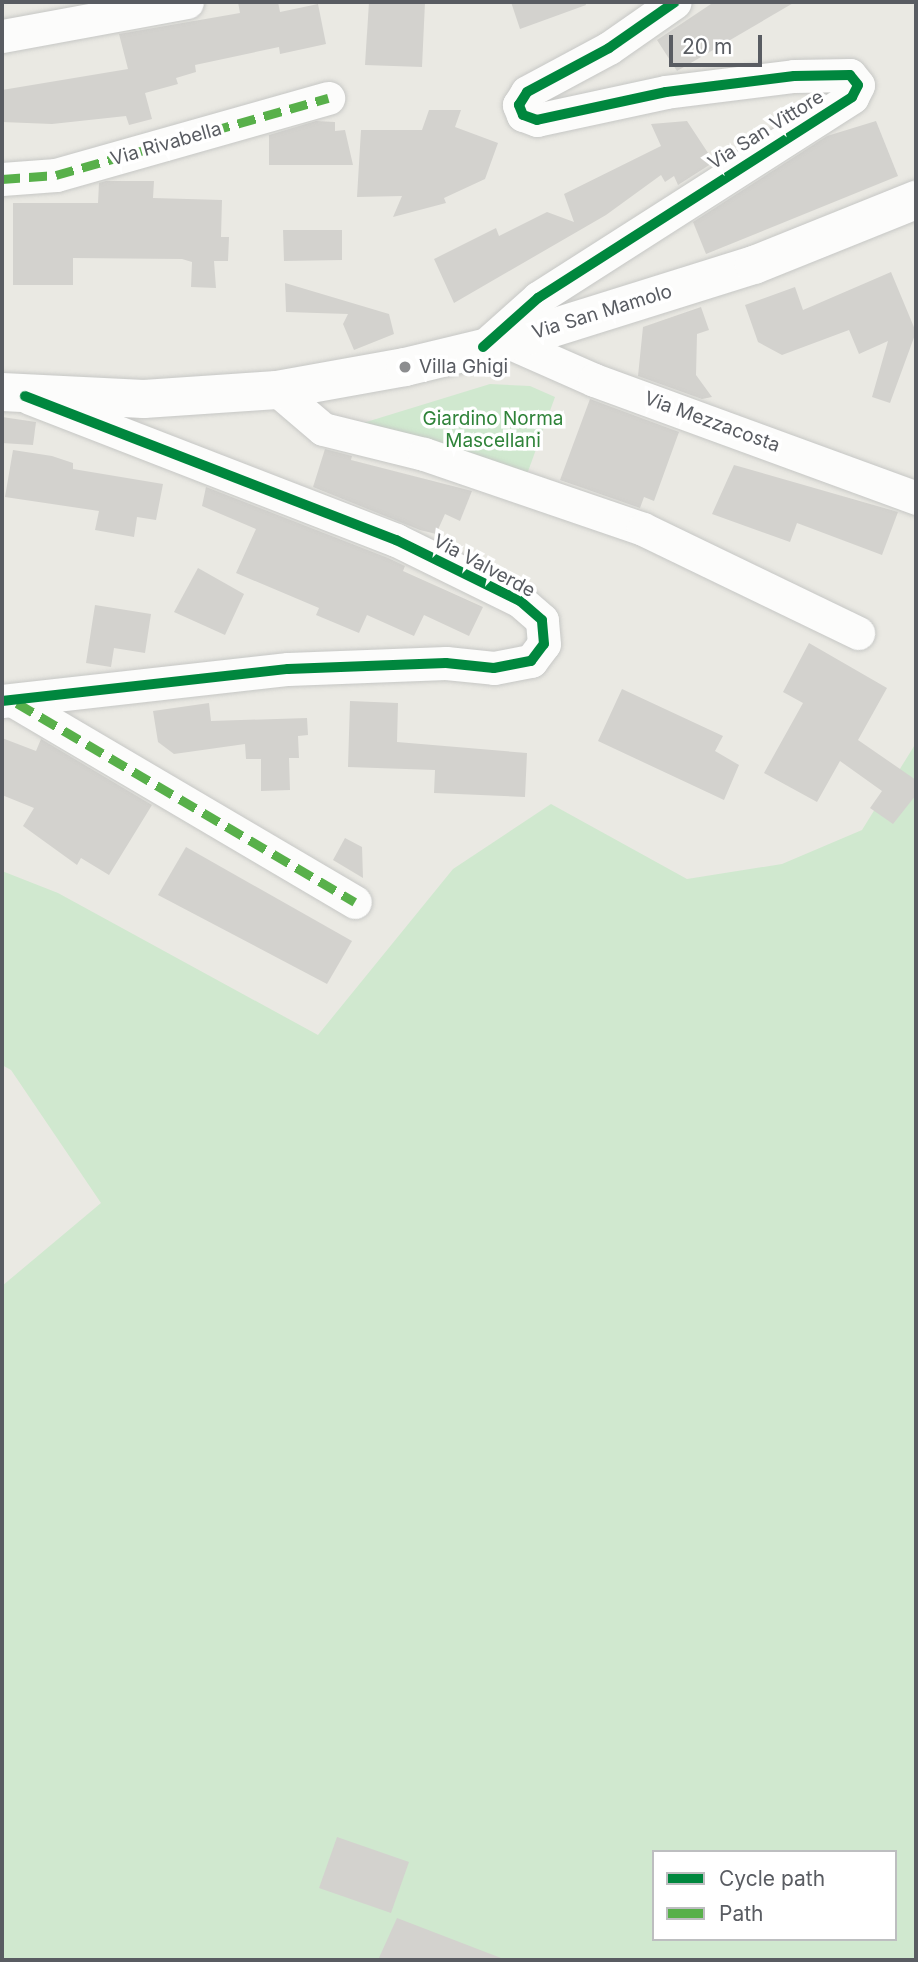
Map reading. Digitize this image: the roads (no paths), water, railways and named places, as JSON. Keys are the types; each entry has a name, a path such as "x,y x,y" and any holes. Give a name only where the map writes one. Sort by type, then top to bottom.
{"main road":[{"name":"Via San Mamolo","path":"13,394 144,400 277,390 496,344 754,265 916,200"}],"street":[{"path":"2,36 187,2"},
{"name":"Via San Vittore","path":"496,344 538,298 852,97 858,85 850,75 794,76 666,92 537,120 523,114 519,105 527,92 609,48 676,2"},
{"name":"Via Rivabella","path":"2,179 56,175 328,98"},
{"name":"Via Mezzacosta","path":"496,344 916,498"},
{"path":"277,390 323,429 424,454 643,529 858,634"},
{"name":"Via Valverde","path":"9,702 288,669 446,663 494,668 531,661 544,644 542,620 520,601 396,540 13,394"},
{"name":"Via Valverde","path":"9,702 355,902"}],"place":[{"name":"Villa Ghigi","path":"405,367"}],"park label":[{"name":"Giardino Norma Mascellani","path":"493,430"}]}
